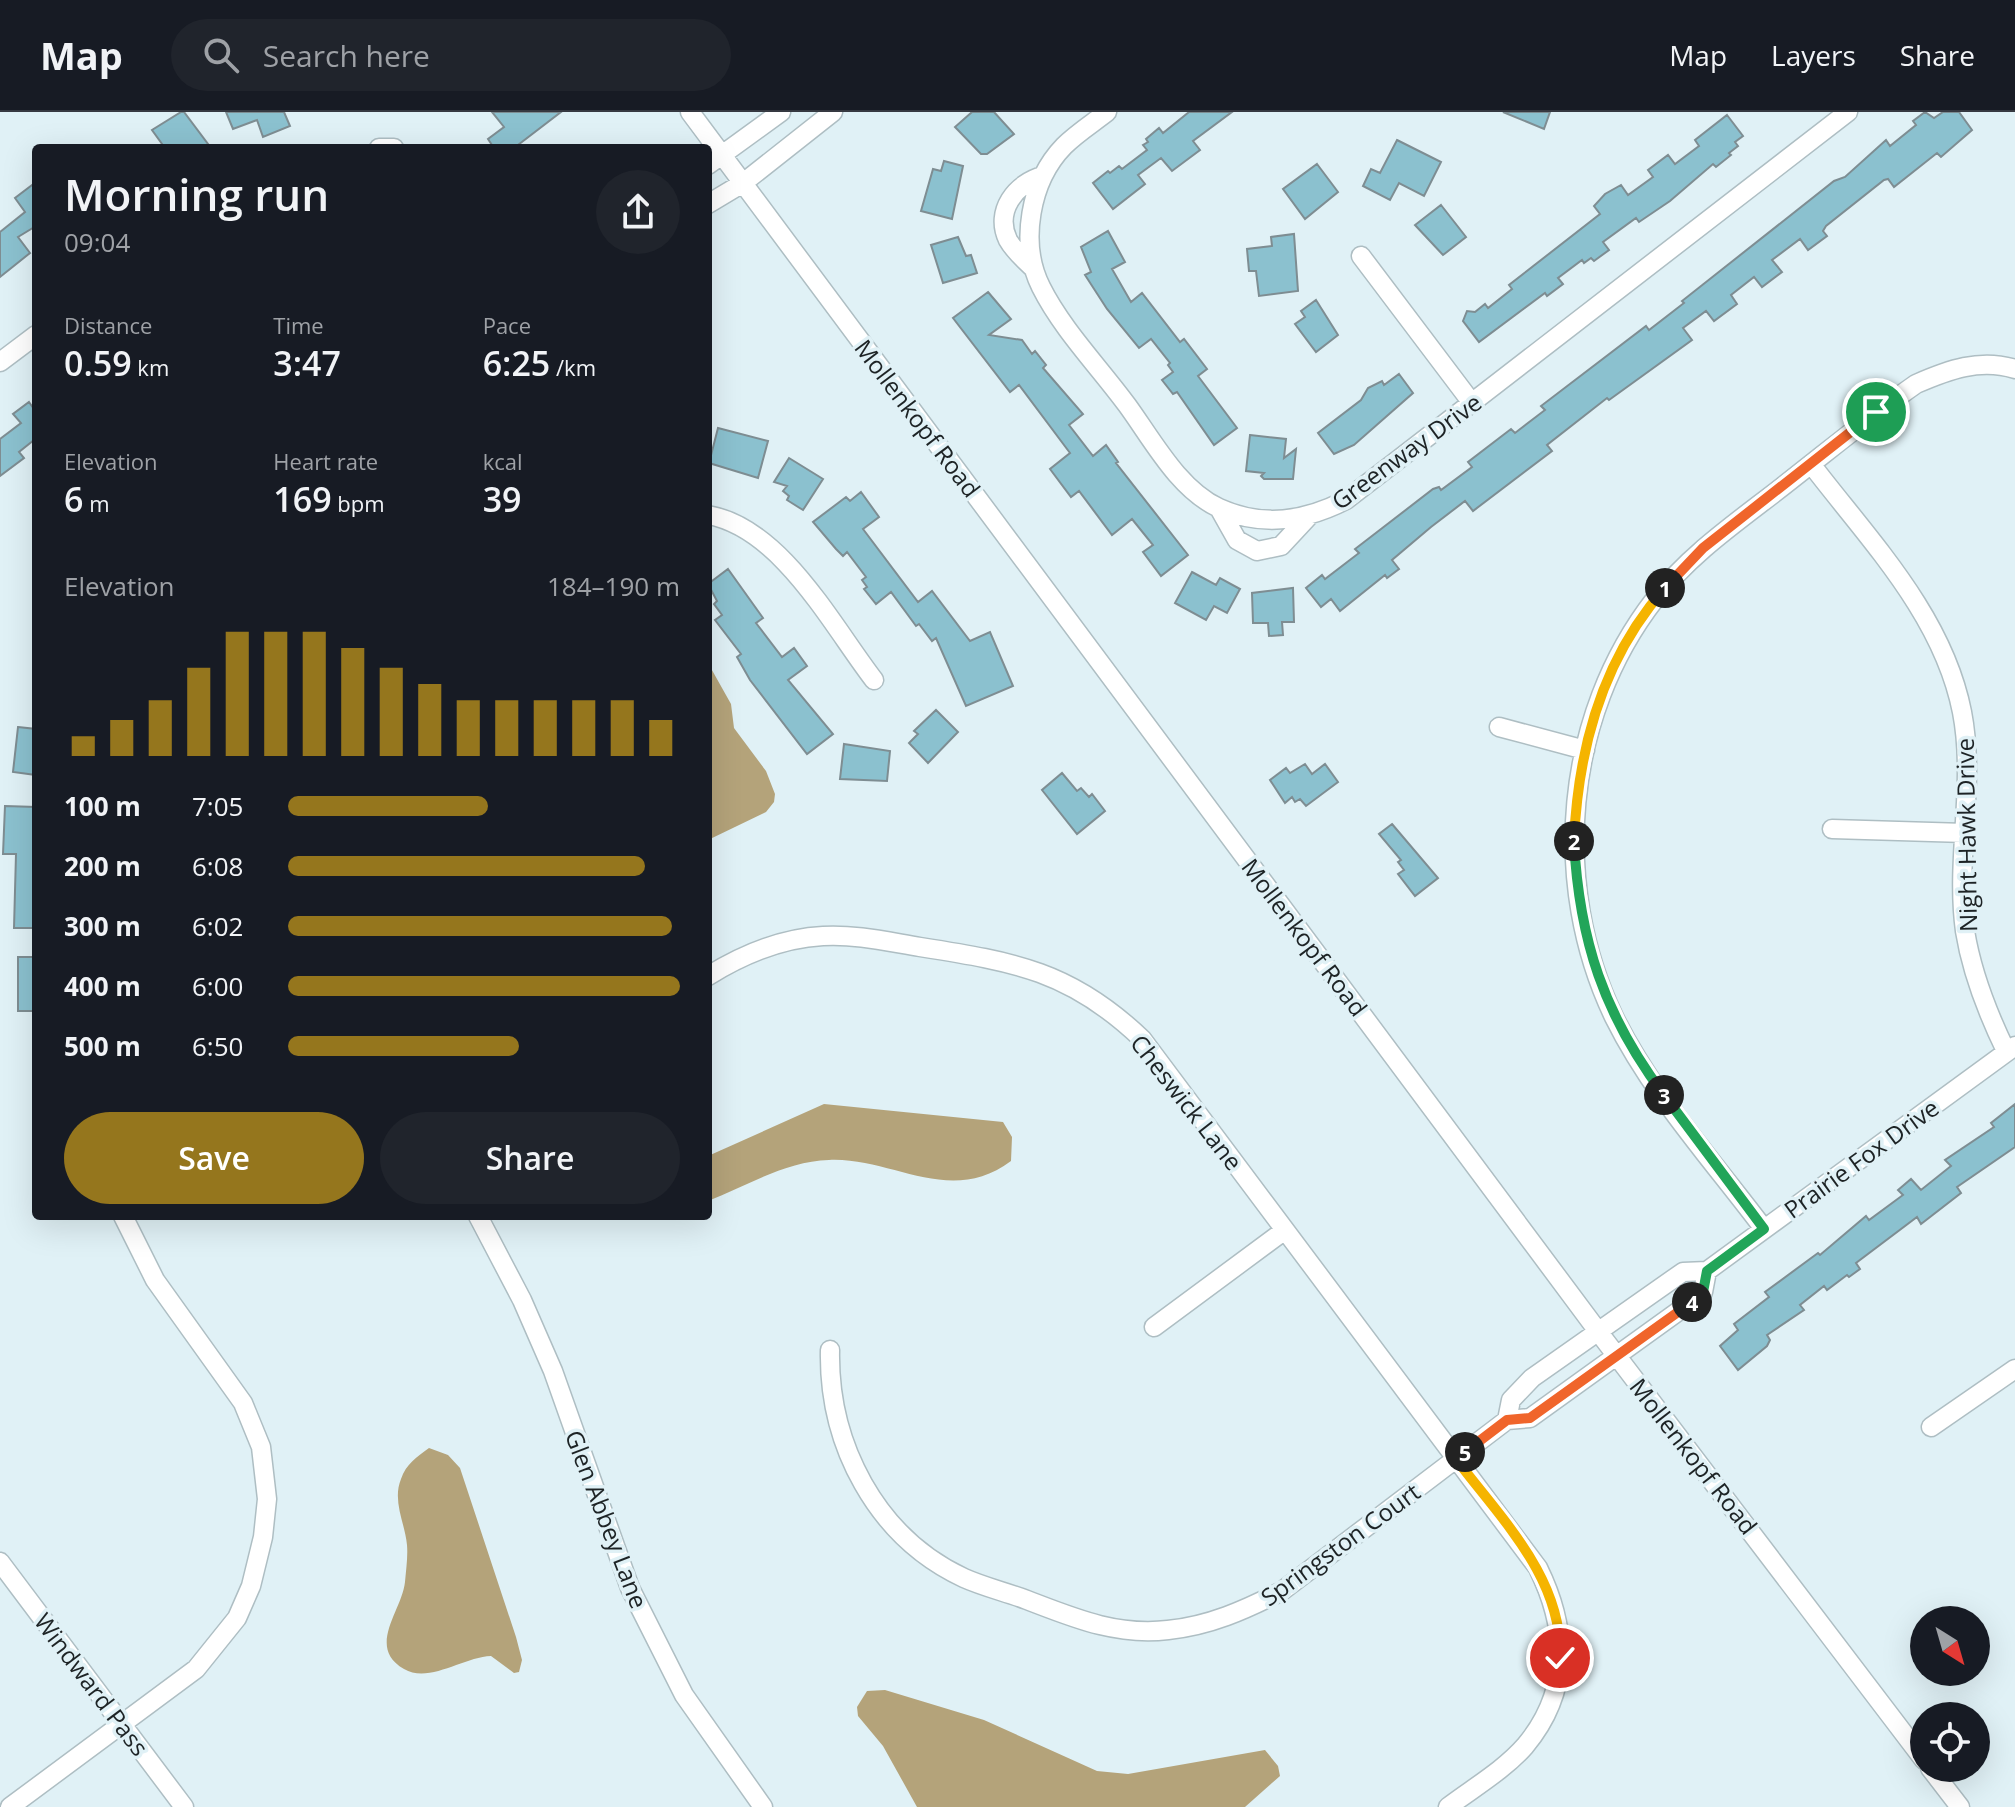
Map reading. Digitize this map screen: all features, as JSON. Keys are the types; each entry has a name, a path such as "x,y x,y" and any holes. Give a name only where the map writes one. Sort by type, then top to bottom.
{"street":[{"name":"Mollenkopf Road","path":"690,112 707,144"},
{"path":"715,159 781,112"},
{"path":"712,202 743,183 833,112"},
{"name":"Greenway Drive","path":"1107,112 1064,147 1043,176 1031,221 1034,269 1049,300 1182,479 1219,508 1266,521 1309,516 1346,500 1848,112"},
{"name":"Mollenkopf Road","path":"715,159 743,183 1597,1330 1910,1742"},
{"path":"1034,269 1006,237 1003,219 1017,188 1027,180 1043,176"},
{"path":"1361,256 1472,403"},
{"path":"0,362 32,338"},
{"path":"1764,1229 1640,1063 1597,978 1576,878 1576,801 1585,750 1612,668 1654,600 1703,548 1916,384 1950,369 1980,365 2012,368"},
{"name":"Night Hawk Drive","path":"1811,464 1918,604 1938,641 1956,689 1968,765 1965,928 1983,1003 2011,1048"},
{"path":"1219,508 1237,540 1257,551 1281,546 1309,516"},
{"path":"712,516 737,523 775,549 874,680"},
{"path":"1499,727 1585,750"},
{"path":"1832,829 1965,833"},
{"name":"Cheswick Lane","path":"712,974 753,953 823,936 865,938 978,956 1042,971 1098,1000 1142,1039 1456,1459"},
{"name":"Prairie Fox Drive","path":"1597,1330 1683,1272 1707,1271 2011,1048"},
{"path":"10,1807 196,1669 237,1618 251,1586 267,1499 261,1447 243,1403 155,1280 125,1220"},
{"name":"Glen Abbey Lane","path":"480,1220 522,1300 553,1371 630,1588 684,1695 763,1807"},
{"path":"1154,1327 1285,1230"},
{"name":"Prairie Fox Drive","path":"1617,1356 1703,1292 1707,1271"},
{"name":"Springston Court","path":"1507,1420 1511,1400 1532,1378 1597,1330"},
{"name":"Springston Court","path":"830,1350 832,1402 849,1454 871,1498 901,1533 922,1551 964,1578 1108,1629 1167,1630 1241,1612 1282,1591 1507,1420 1530,1418 1617,1356"},
{"path":"1931,1427 2015,1369"},
{"path":"1448,1807 1512,1758 1530,1738 1553,1698 1561,1647 1558,1616 1538,1568 1456,1459"},
{"name":"Windward Pass","path":"0,1562 184,1807"},
{"path":"1941,1782 1960,1807"}],"shaded area":[{"path":"712,670 731,704 734,728 766,771 775,794 774,802 766,812 712,838"},
{"path":"824,1104 1003,1122 1012,1137 1011,1161 988,1174 966,1180 921,1177 852,1161 813,1161 782,1169 712,1199 712,1154"},
{"path":"429,1448 448,1455 460,1468 516,1637 522,1660 519,1672 514,1673 491,1656 435,1672 414,1673 393,1660 388,1650 389,1628 403,1593 407,1559 406,1537 398,1504 399,1487 409,1465"},
{"path":"885,1690 984,1720 1097,1771 1128,1774 1265,1750 1278,1766 1280,1776 1245,1807 917,1807 883,1746 858,1716 857,1707 867,1691"}],"building":[{"path":"184,112 208,144 162,144 152,130"},
{"path":"226,112 284,112 290,126 263,137 257,120 233,129"},
{"path":"492,112 561,112 519,144 491,144 488,139 504,127"},
{"path":"972,112 994,112 1014,134 987,154 981,154 955,127"},
{"path":"1189,112 1232,112 1193,141 1200,150 1172,171 1161,158 1138,175 1145,184 1113,209 1093,183 1108,171 1110,173 1119,166 1122,169 1147,150 1143,145 1148,142 1146,139 1159,128 1163,133"},
{"path":"1503,112 1550,112 1544,129"},
{"path":"1925,112 1934,118 1943,112 1959,112 1972,130 1941,157 1937,153 1894,187 1888,179 1884,180 1826,226 1823,231 1827,236 1808,250 1800,239 1772,260 1782,272 1762,287 1754,277 1731,295 1737,304 1714,321 1706,311 1683,328 1692,340 1609,400 1607,398 1547,445 1552,451 1473,511 1465,501 1431,527 1392,560 1399,569 1387,578 1385,575 1340,611 1331,599 1321,607 1306,588 1322,575 1325,579 1359,553 1355,549 1433,489 1439,487 1441,490 1472,467 1468,462 1511,429 1515,433 1545,410 1541,406 1646,326 1649,330 1834,181 1845,177 1886,140 1890,146 1916,125 1913,121"},
{"path":"1727,115 1743,136 1735,142 1738,146 1729,153 1731,155 1716,167 1713,164 1670,201 1639,222 1636,218 1603,242 1609,250 1594,261 1591,258 1584,263 1582,260 1558,278 1563,284 1547,296 1545,293 1479,342 1463,321 1467,311 1475,312 1485,304 1488,308 1512,289 1509,285 1600,214 1594,206 1605,194 1621,185 1628,195 1653,177 1648,170 1668,155 1675,164 1699,146 1695,140"},
{"path":"1397,140 1441,162 1424,196 1399,183 1390,200 1363,186 1371,169 1380,173"},
{"path":"944,161 963,166 952,219 921,211 933,169 941,171"},
{"path":"1317,164 1338,192 1305,219 1283,189"},
{"path":"32,185 32,228 18,237 30,253 0,277 0,232 25,212 15,198"},
{"path":"1441,205 1466,237 1443,255 1415,225"},
{"path":"1108,231 1125,262 1112,269 1131,302 1142,293 1180,342 1184,339 1207,369 1198,376 1237,428 1214,445 1177,392 1173,394 1162,380 1173,372 1168,365 1170,363 1151,339 1139,348 1107,309 1085,275 1091,272 1081,247"},
{"path":"1294,234 1298,291 1259,296 1256,271 1249,271 1247,249 1272,246 1271,237"},
{"path":"958,237 966,256 971,255 977,273 943,283 931,245"},
{"path":"988,292 1011,319 989,335 1022,340 1032,354 1035,351 1046,365 1043,368 1083,414 1069,425 1093,456 1106,445 1116,463 1188,555 1161,576 1143,552 1153,545 1132,519 1112,535 1079,491 1071,497 1050,469 1070,453 1019,385 1010,392 953,318"},
{"path":"1316,300 1338,335 1316,352 1295,324 1305,317 1301,311"},
{"path":"1399,374 1413,393 1354,445 1334,454 1318,433 1361,400 1368,388 1382,381 1384,385"},
{"path":"29,402 32,406 32,442 19,452 24,458 0,476 0,439 21,423 13,414"},
{"path":"718,428 768,441 758,478 712,464"},
{"path":"1250,435 1286,439 1284,458 1296,449 1293,479 1264,479 1261,476 1264,473 1246,471"},
{"path":"789,458 823,479 803,510 787,500 789,496 783,491 787,486 774,482"},
{"path":"861,492 879,517 863,529 918,602 932,591 970,641 990,632 1013,686 966,706 936,638 932,641 919,624 916,626 891,592 876,604 864,589 867,587 862,580 866,577 847,552 843,556 813,522 846,497 850,501"},
{"path":"728,569 763,618 756,623 782,657 794,648 807,666 788,680 833,734 807,754 750,680 737,657 741,654 715,620 722,615 714,604 717,601 712,592 712,581"},
{"path":"1192,572 1216,585 1220,578 1240,589 1227,613 1214,606 1206,620 1175,603"},
{"path":"1293,588 1294,622 1282,622 1283,635 1269,636 1268,623 1253,623 1252,593"},
{"path":"936,710 958,732 928,763 909,743 918,734 914,731"},
{"path":"18,727 32,729 32,774 13,772"},
{"path":"844,744 890,751 887,781 840,779"},
{"path":"1305,764 1312,774 1325,764 1338,782 1306,806 1300,799 1295,802 1292,797 1285,803 1270,780 1286,768 1290,773"},
{"path":"1062,773 1077,791 1081,788 1089,797 1092,794 1105,811 1077,834 1042,790"},
{"path":"5,806 32,807 32,928 14,928 16,854 3,854"},
{"path":"1392,824 1438,878 1415,896 1398,874 1404,870 1398,862 1401,860 1379,834"},
{"path":"18,957 32,957 32,1011 18,1011"},
{"path":"2015,1104 2015,1147 1957,1187 1961,1193 1921,1224 1917,1217 1856,1263 1860,1269 1827,1290 1824,1286 1800,1305 1804,1310 1767,1335 1770,1340 1767,1346 1738,1370 1720,1346 1738,1330 1734,1324 1769,1297 1765,1292 1818,1253 1820,1255 1866,1216 1869,1220 1903,1195 1898,1190 1911,1179 1921,1190 1951,1166 1945,1160 1994,1127 1991,1123"}],"route":[{"path":"1560,1658 1558,1616 1538,1568 1456,1459 1507,1420 1530,1418 1694,1300 1703,1292 1707,1271 1764,1229 1640,1063 1597,978 1576,890 1576,801 1585,750 1596,707 1612,668 1654,600 1703,548 1876,412"}]}
